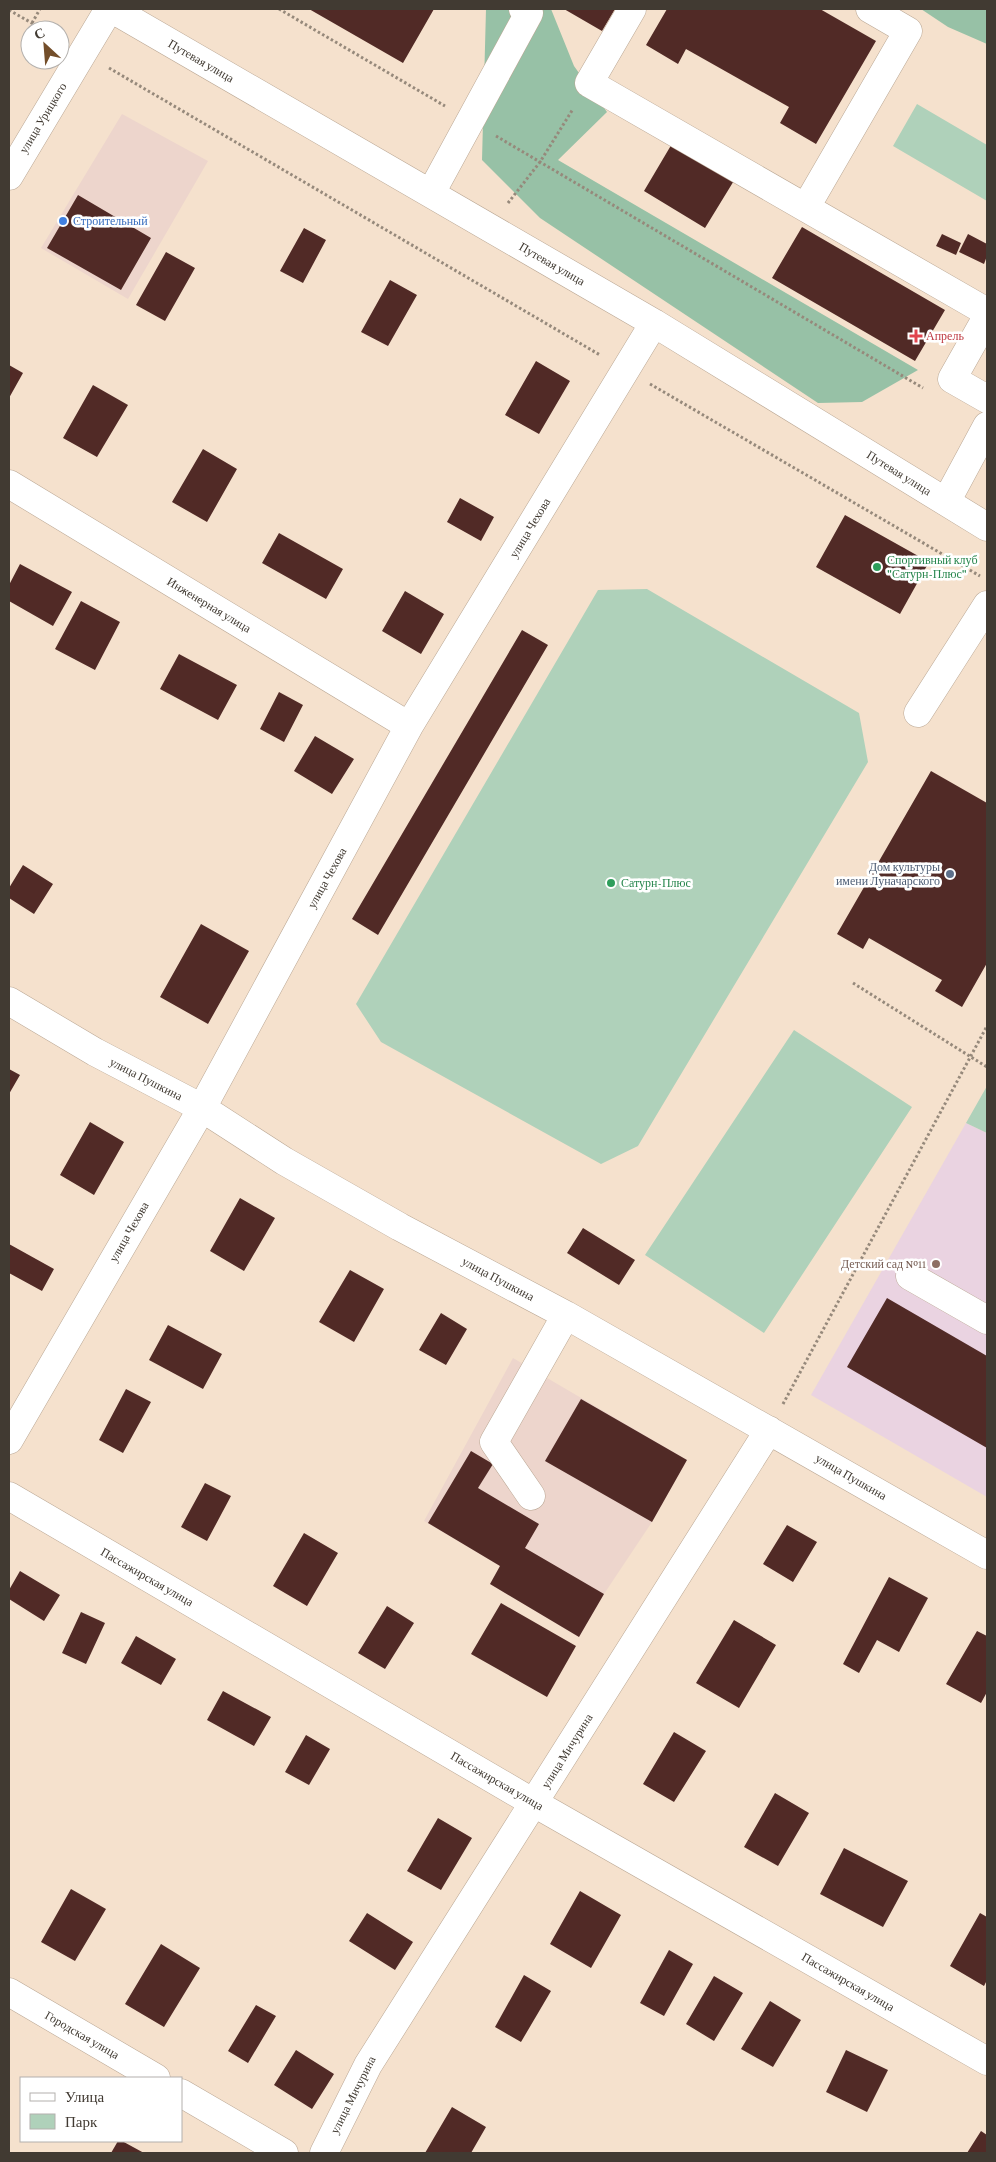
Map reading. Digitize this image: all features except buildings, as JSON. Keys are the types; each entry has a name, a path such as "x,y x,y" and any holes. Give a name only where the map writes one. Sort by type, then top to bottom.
{"street":[{"name":"улица Урицкого","path":"9,176 82,52 111,9"},
{"name":"Путевая улица","path":"111,9 654,323 987,527"},
{"path":"431,194 529,12 523,9"},
{"path":"632,9 589,83 987,312"},
{"path":"806,207 908,31 870,9"},
{"path":"987,317 952,379 987,399"},
{"name":"улица Чехова","path":"9,1440 202,1108 409,726 627,371 654,323"},
{"path":"946,502 987,426"},
{"name":"Инженерная улица","path":"9,484 409,726"},
{"path":"918,713 987,605"},
{"name":"улица Пушкина","path":"9,1001 95,1052 202,1108 293,1166 400,1227 566,1315 986,1552"},
{"path":"910,1276 987,1320"},
{"path":"531,1496 494,1442 566,1315"},
{"name":"улица Мичурина","path":"324,2153 368,2065 769,1430"},
{"name":"Пассажирская улица","path":"9,1496 534,1803 987,2061"},
{"name":"Городская улица","path":"9,1992 154,2077"},
{"path":"182,2094 284,2153"}],"path":[{"path":"34,20 40,9"},
{"path":"279,9 930,392"},
{"path":"9,10 27,20"},
{"path":"82,52 987,580"},
{"path":"490,227 540,162 589,83"},
{"path":"853,983 987,1067"},
{"path":"769,1430 987,1026"}],"shaded area":[{"path":"122,114 208,161 128,299 41,248"},
{"name":"Детский сад №11","path":"966,1123 987,1133 987,1497 811,1395"},
{"path":"513,1358 687,1460 652,1522 604,1594 579,1637 490,1584 500,1566 424,1521"}],"green space":[{"path":"486,9 551,9 574,66 607,112 558,160 918,370 862,402 818,403 540,218 482,160"},
{"path":"921,9 987,9 987,44 948,27"},
{"path":"917,104 987,145 987,201 893,146"},
{"name":"Сатурн-Плюс","path":"647,589 859,713 868,762 638,1146 601,1164 381,1042 356,1004 598,590"},
{"path":"794,1030 912,1107 764,1333 645,1255"},
{"path":"987,1086 987,1133 966,1123"}],"place":[{"name":"Строительный","path":"63,221"},
{"name":"Апрель","path":"916,336"},
{"name":"Спортивный клуб \"Сатурн-Плюс\"","path":"877,567"},
{"name":"Дом культуры имени Луначарского","path":"950,874"},
{"name":"Сатурн-Плюс","path":"611,883"},
{"name":"Детский сад №11","path":"936,1264"}]}
